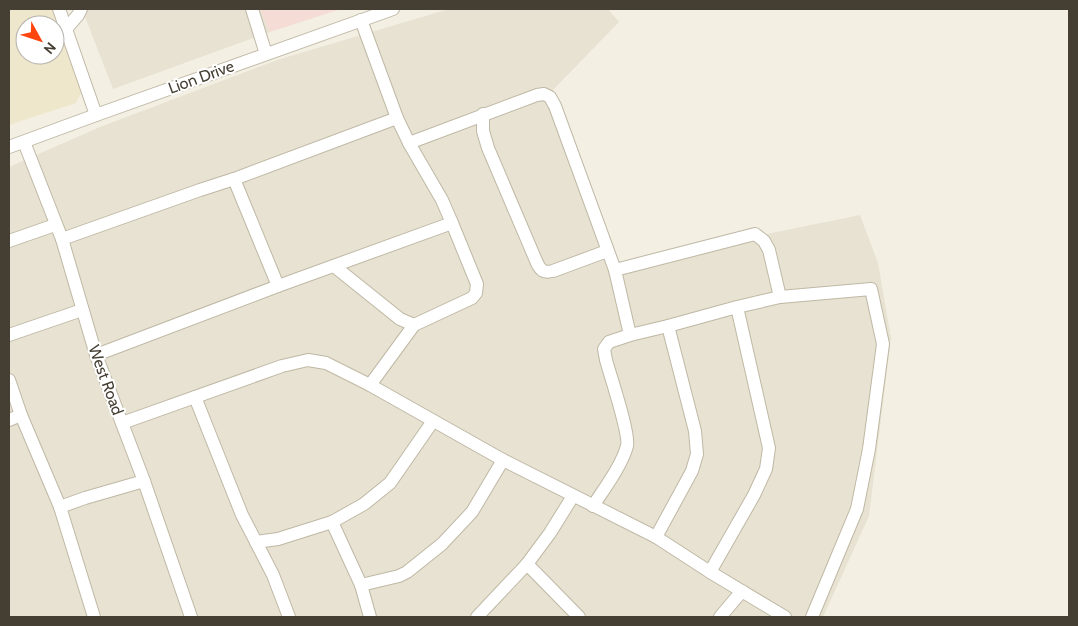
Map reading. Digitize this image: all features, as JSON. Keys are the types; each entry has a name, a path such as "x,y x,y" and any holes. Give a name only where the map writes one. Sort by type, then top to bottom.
{"street":[{"path":"59,9 96,115"},
{"path":"66,29 81,9"},
{"path":"252,9 266,54"},
{"name":"Lion Drive","path":"9,147 393,9"},
{"path":"361,20 397,118 409,143 442,200 476,284 476,293 472,298 414,325 370,385"},
{"path":"409,143 537,95 544,94 550,96 615,270 630,334"},
{"path":"483,114 483,131 488,148 536,263 541,270 546,273 553,271 607,251"},
{"path":"62,239 234,179 397,118"},
{"name":"West Road","path":"24,142 62,239 96,355 144,482 191,617"},
{"path":"234,179 278,286"},
{"path":"96,355 452,223"},
{"path":"9,241 55,224"},
{"path":"615,270 755,234 764,241 770,250 780,297"},
{"path":"334,266 400,318 414,325"},
{"path":"593,506 621,460 628,444 606,360 604,349 609,342 630,334 780,297 871,289 883,344 869,449 856,509 812,617"},
{"path":"710,572 754,495 766,469 768,448 738,307"},
{"path":"9,335 82,310"},
{"path":"656,537 692,471 697,454 695,431 668,326"},
{"path":"122,423 282,366 308,360 326,363 370,385 503,460 656,537 785,617"},
{"path":"9,380 21,415 60,507 94,617"},
{"path":"195,397 242,515 273,575 289,617"},
{"path":"9,420 21,415"},
{"path":"256,542 278,539 332,522 364,504 390,483 433,421"},
{"path":"361,586 407,572 442,544 472,512 503,460"},
{"path":"60,507 144,482"},
{"path":"477,617 527,564 550,533 573,496"},
{"path":"332,522 361,586 370,617"},
{"path":"527,564 579,617"},
{"path":"720,617 742,591"}],"shaded area":[{"path":"9,9 53,9 55,15 15,15 15,65 65,65 65,45 81,93 76,103 9,125"},
{"path":"82,9 260,9 270,32 113,89"},
{"path":"260,9 341,9 270,32"},
{"path":"449,9 608,9 619,22 553,90 609,266 860,215 878,263 891,338 869,516 823,617 9,617 9,167 100,127 277,60"}]}
